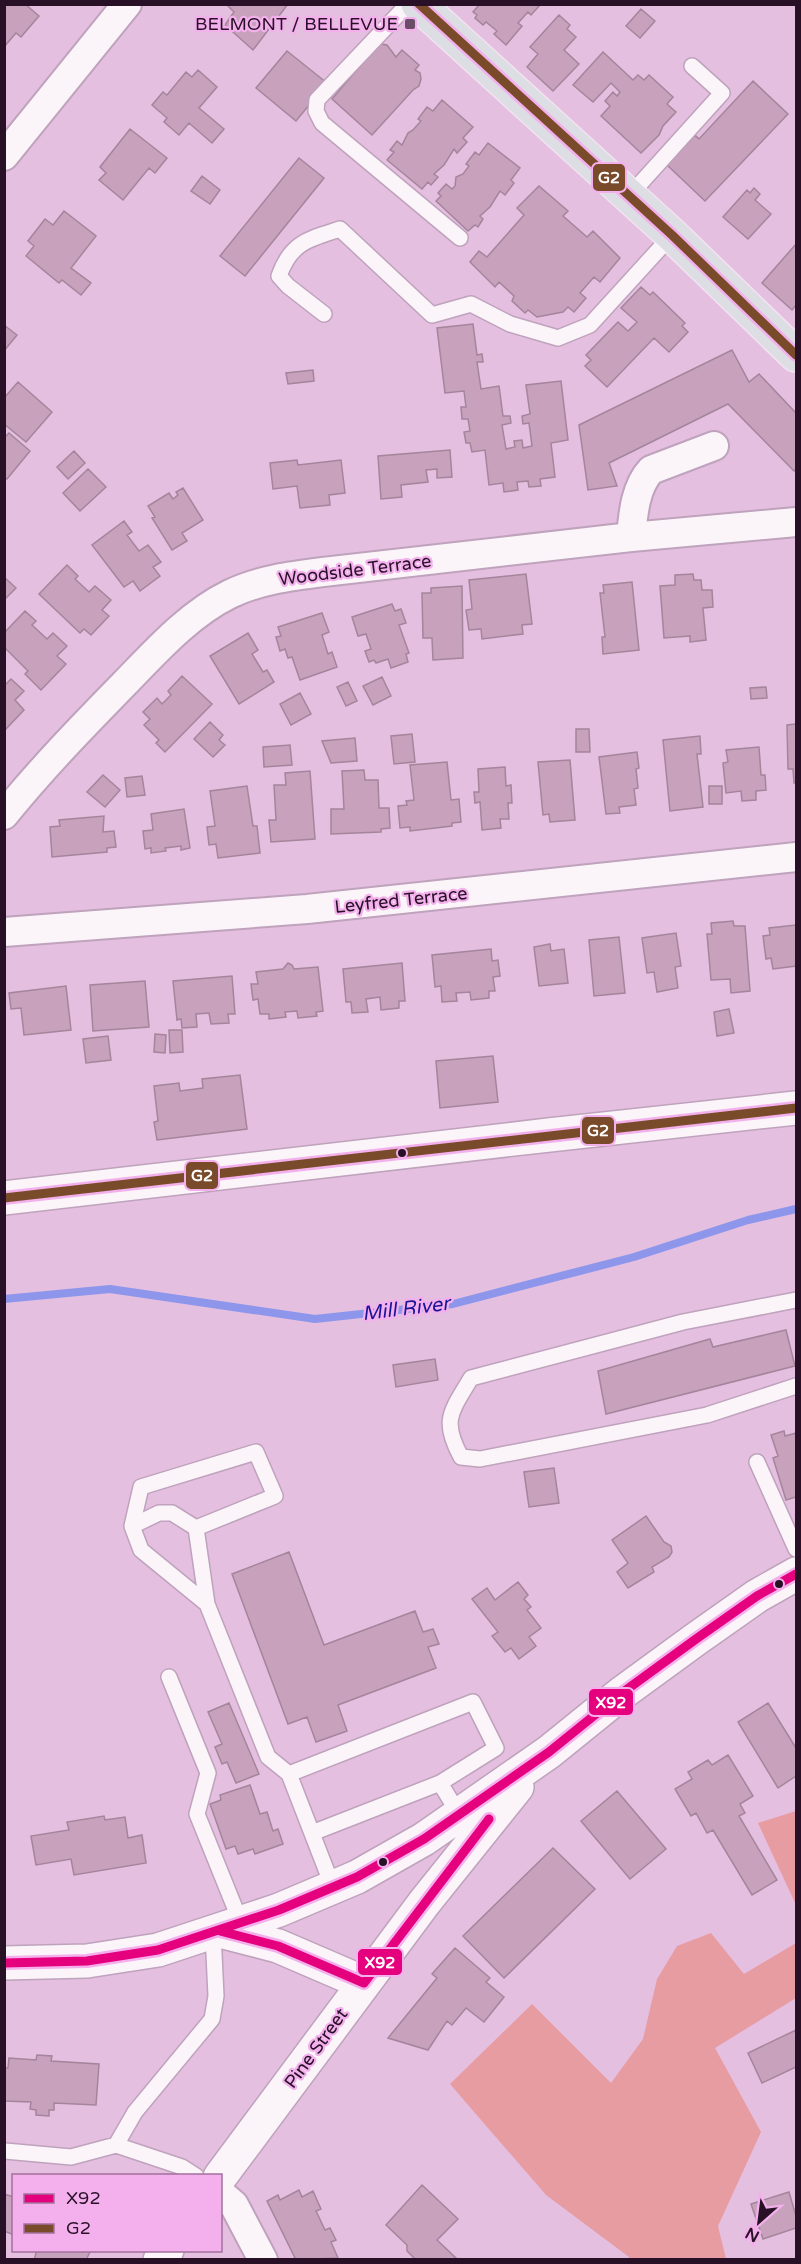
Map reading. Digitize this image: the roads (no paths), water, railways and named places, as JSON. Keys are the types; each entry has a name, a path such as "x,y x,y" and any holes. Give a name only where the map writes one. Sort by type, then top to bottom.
{"main road":[{"path":"418,4 672,235 796,356"}],"street":[{"path":"4,156 127,4"},
{"path":"631,537 636,500 644,477 651,470 714,446"},
{"name":"Woodside Terrace","path":"4,814 39,772 156,652 202,611 228,595 253,585 299,575 631,537 796,522"},
{"name":"Leyfred Terrace","path":"4,932 319,908 796,857"},
{"path":"4,1198 796,1108"},
{"path":"4,1963 51,1963 122,1957 158,1950 225,1929 335,1887 402,1853 549,1752 621,1694 696,1639 757,1596 796,1574"},
{"name":"Pine Street","path":"222,2174 489,1819 549,1752"},
{"path":"225,1929 278,1946 364,1983"},
{"path":"222,2195 234,2205 263,2259"}],"lane":[{"path":"408,4 317,100 316,111 322,123 460,238"},
{"path":"629,196 722,93 692,66"},
{"path":"324,314 288,286 279,276 285,260 301,242 340,229 432,315 471,304 510,324 558,338 590,325 672,235"},
{"path":"796,1300 682,1322 471,1378 449,1418 451,1438 461,1457 480,1459 707,1415 796,1386"},
{"path":"196,1528 275,1496 256,1452 141,1487 132,1526 141,1550 207,1604"},
{"path":"758,1462 796,1549"},
{"path":"132,1526 159,1513 172,1512 196,1528 207,1604 268,1757 288,1774 335,1887"},
{"path":"116,2145 135,2112 212,2019 225,1929 197,1814 208,1773 169,1677"},
{"path":"288,1774 473,1702 496,1748 440,1783 312,1833"},
{"path":"440,1783 459,1814"},
{"path":"4,2151 71,2157 116,2145 182,2167 194,2174"}],"waterway":[{"name":"Mill River","path":"4,1299 110,1289 315,1319 453,1304 634,1257 748,1220 796,1209"}],"place":[{"name":"BELMONT / BELLEVUE","path":"410,24"}]}
